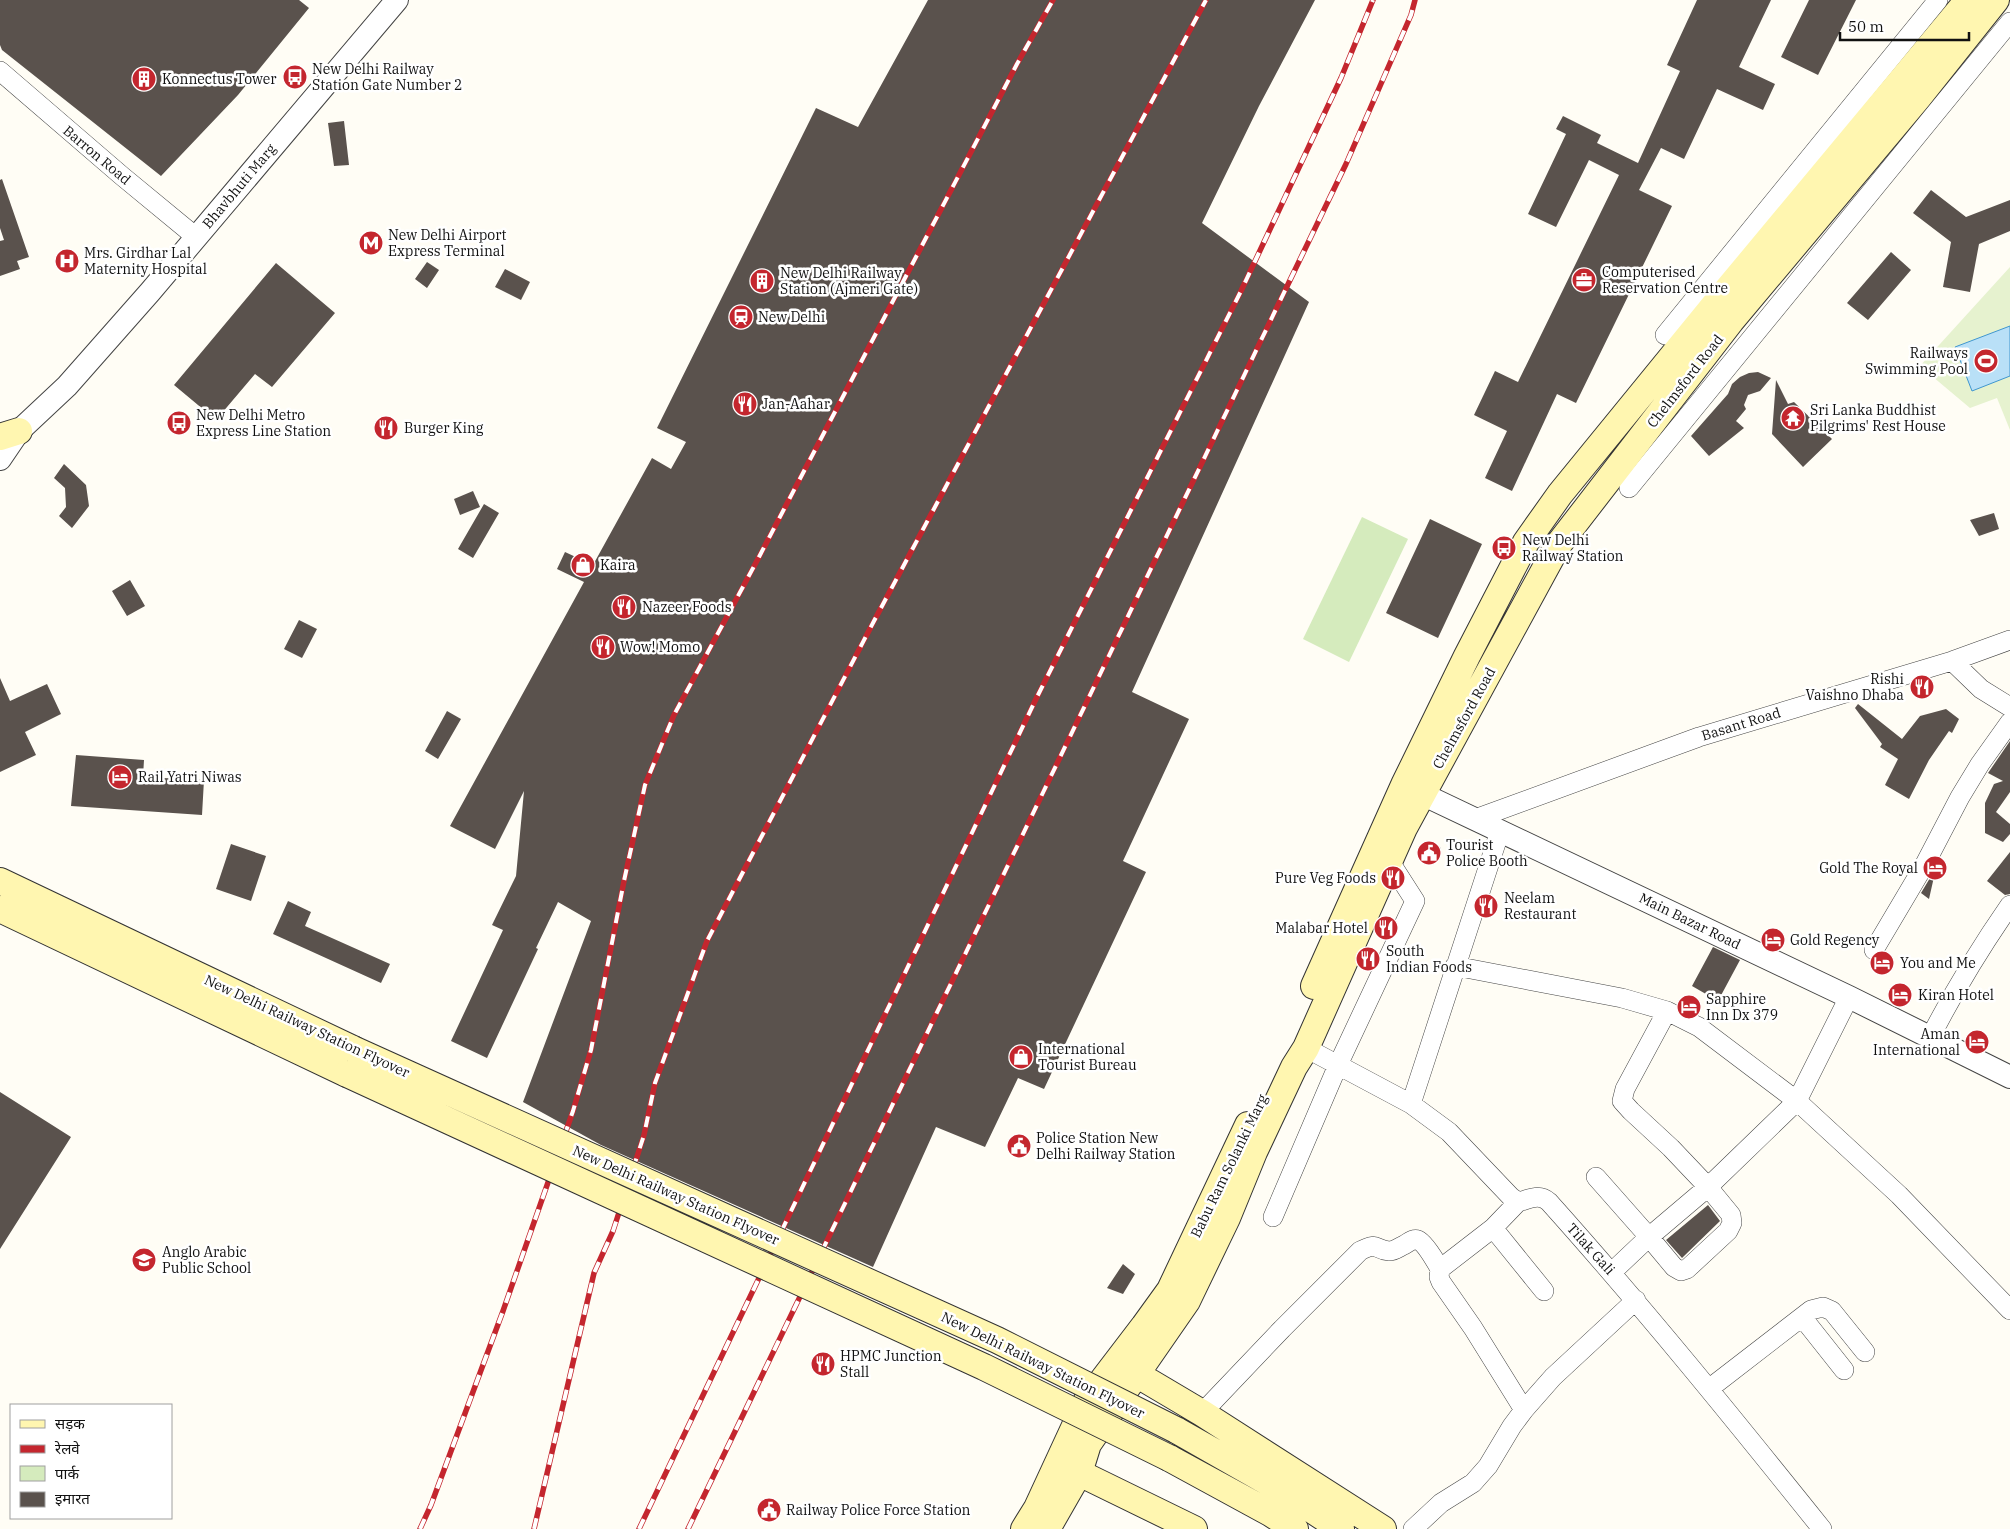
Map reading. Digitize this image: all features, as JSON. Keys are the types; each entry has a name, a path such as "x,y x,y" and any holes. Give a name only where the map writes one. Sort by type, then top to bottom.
{"main road":[{"name":"Chelmsford Road","path":"1413,789 1467,656 1526,542 1560,494 1721,296 1968,0"},
{"name":"Chelmsford Road","path":"1413,789 1558,545 1731,321 1918,98 1996,0"},
{"name":"Babu Ram Solanki Marg","path":"1126,1368 1187,1301 1227,1218 1254,1152 1294,1067 1306,1048 1390,862 1413,789"},
{"name":"Babu Ram Solanki Marg","path":"1024,1529 1037,1508 1088,1444 1126,1368 1170,1290 1237,1145 1276,1070 1413,789"},
{"name":"New Delhi Railway Station Flyover","path":"0,881 353,1049 997,1340 1176,1430 1280,1489 1340,1529"},
{"name":"New Delhi Railway Station Flyover","path":"0,909 347,1074 984,1367 1170,1458 1270,1512 1295,1529"},
{"path":"1126,1368 1383,1529"},
{"name":"Babu Ram Solanki Marg","path":"1047,1529 1068,1468"},
{"path":"1068,1468 1194,1529"}],"street":[{"path":"1665,336 1938,0"},
{"name":"Bhavbhuti Marg","path":"0,459 10,434 67,386 196,236 390,2"},
{"path":"1630,488 2010,22"},
{"name":"Barron Road","path":"0,71 122,176 196,236"},
{"name":"Basant Road","path":"1475,819 1699,737 1952,661 2010,640"},
{"path":"1952,661 1981,689 2010,707"},
{"path":"1874,950 1925,864 1960,797 1980,764 2010,722"},
{"name":"Main Bazar Road","path":"1413,789 1849,997 2010,1077"},
{"path":"1411,1104 1500,831"},
{"path":"1273,1217 1338,1065 1415,901 1390,862"},
{"path":"1930,1038 1975,955 2010,904"},
{"path":"1455,966 1622,998 1667,1011 1699,1027 1797,1101 1898,1196 2010,1310"},
{"path":"1612,1272 1649,1237 1708,1187 1797,1101 1849,997"},
{"path":"1596,1177 1674,1267 1682,1271 1687,1269 1728,1231 1732,1223 1730,1215 1708,1187 1622,1101 1625,1089 1667,1011"},
{"path":"1306,1048 1411,1104 1449,1132 1518,1202 1493,1228 1440,1269"},
{"name":"Tilak Gali","path":"1518,1202 1536,1196 1544,1197 1612,1272 1710,1388 1822,1529"},
{"path":"1493,1228 1544,1292"},
{"path":"1202,1414 1282,1329 1360,1251 1376,1245 1387,1251 1394,1250 1413,1240 1418,1240 1423,1244 1440,1269 1439,1277 1441,1282 1473,1328 1524,1410"},
{"path":"1413,1529 1441,1503 1473,1483 1488,1466 1524,1410 1553,1377 1636,1300"},
{"path":"1710,1388 1811,1310 1823,1307 1832,1311 1865,1352"},
{"path":"1802,1318 1844,1370"}],"green space":[{"path":"2010,267 2010,430 1997,398 1970,408 1920,366"},
{"path":"1362,517 1408,539 1349,662 1303,639"}],"water":[{"name":"Railways Swimming Pool","path":"2010,326 2010,376 1972,391 1955,347"}],"building":[{"name":"Konnectus Tower","path":"0,0 299,0 309,8 238,95 161,176 2,50 0,45"},
{"path":"928,0 1315,0 1259,106 1202,223 1309,302 1132,692 1189,719 1123,861 1146,872 1044,1089 1018,1078 985,1147 936,1127 873,1267 601,1145 523,1102 591,921 558,902 487,1058 451,1041 503,930 492,925 516,876 524,791 495,849 450,826 584,582 557,569 565,552 593,565 652,458 671,469 686,442 657,428 816,108 858,127"},
{"path":"1697,0 1771,0 1739,67 1775,84 1763,110 1717,89 1684,159 1661,148 1639,190 1672,206 1576,403 1557,394 1512,491 1485,478 1507,431 1474,415 1495,371 1518,382 1619,175 1589,160 1556,227 1528,214 1566,134 1556,129 1563,116 1601,135 1597,143 1638,163 1680,71 1667,65"},
{"path":"1809,0 1856,0 1818,75 1781,57"},
{"path":"344,121 349,165 334,166 328,123"},
{"path":"2,179 29,257 17,261 20,269 0,276 0,241 4,240 0,228 0,180"},
{"path":"1931,190 1966,217 2010,200 2010,231 1979,244 1970,292 1943,287 1951,242 1913,213"},
{"path":"1891,252 1911,270 1868,320 1847,303"},
{"path":"427,262 439,270 427,288 415,279"},
{"path":"276,263 335,313 272,387 255,374 216,420 174,385"},
{"path":"505,269 530,282 521,300 495,287"},
{"path":"1758,372 1771,378 1760,391 1748,395 1744,405 1746,409 1736,421 1744,428 1709,456 1691,436 1728,394 1732,384 1740,377"},
{"path":"1776,380 1788,404 1794,402 1832,439 1803,467 1772,434"},
{"path":"64,464 86,485 89,506 72,528 59,516 66,507 65,488 54,478"},
{"path":"473,491 480,507 460,515 454,499"},
{"path":"484,504 499,513 473,558 458,549"},
{"path":"1994,513 1999,529 1979,536 1970,520"},
{"path":"1430,519 1482,544 1438,638 1386,613"},
{"path":"130,580 145,606 127,616 112,591"},
{"path":"299,620 317,629 302,658 284,649"},
{"path":"0,678 10,701 47,684 61,714 25,732 36,755 0,772"},
{"path":"1858,704 1902,739 1920,716 1946,709 1959,719 1952,733 1949,731 1929,760 1909,799 1885,785 1898,759 1880,747 1882,744 1855,708"},
{"path":"447,711 461,719 438,759 425,751"},
{"path":"2010,741 2010,792 1996,812 2010,824 2010,834 2003,842 1985,833 1985,803 1994,784 2003,781 1988,773"},
{"path":"76,755 144,760 143,777 204,780 202,815 71,806"},
{"path":"1427,841 1441,848 1434,863 1419,856"},
{"path":"231,844 266,856 251,901 216,889"},
{"path":"2010,852 2010,894 2005,895 1987,881"},
{"path":"1936,868 1929,899 1921,893"},
{"path":"288,901 311,912 305,926 390,964 381,983 273,934"},
{"path":"1713,947 1740,960 1718,1001 1692,986"},
{"path":"0,1092 71,1137 0,1249"},
{"path":"1708,1205 1720,1221 1682,1258 1666,1240"},
{"path":"1123,1264 1135,1274 1123,1294 1107,1288"}],"railway":[{"path":"420,1529 431,1505 503,1311 573,1111 591,1050 645,785 674,715 759,557 1017,64 1053,0"},
{"path":"534,1529 594,1273 613,1231 644,1135 655,1083 707,941 874,621 1206,0"},
{"path":"639,1529 1035,701 1241,291 1341,78 1373,0"},
{"path":"688,1529 1346,164 1411,15 1415,0"}],"place":[{"name":"New Delhi Railway Station Gate Number 2","path":"295,77"},
{"name":"Konnectus Tower","path":"144,79"},
{"name":"New Delhi Airport Express Terminal","path":"371,243"},
{"name":"Mrs. Girdhar Lal Maternity Hospital","path":"67,261"},
{"name":"Computerised Reservation Centre","path":"1584,280"},
{"name":"New Delhi Railway Station (Ajmeri Gate)","path":"762,281"},
{"name":"New Delhi","path":"741,317"},
{"name":"Railways Swimming Pool","path":"1986,361"},
{"name":"Jan-Aahar","path":"745,404"},
{"name":"Sri Lanka Buddhist Pilgrims' Rest House","path":"1793,418"},
{"name":"New Delhi Metro Express Line Station","path":"179,423"},
{"name":"Burger King","path":"386,428"},
{"name":"New Delhi Railway Station","path":"1504,548"},
{"name":"Kaira","path":"583,565"},
{"name":"Nazeer Foods","path":"624,607"},
{"name":"Wow! Momo","path":"603,647"},
{"name":"Rishi Vaishno Dhaba","path":"1922,687"},
{"name":"Rail Yatri Niwas","path":"120,777"},
{"name":"Tourist Police Booth","path":"1429,853"},
{"name":"Gold The Royal","path":"1935,868"},
{"name":"Pure Veg Foods","path":"1393,878"},
{"name":"Neelam Restaurant","path":"1486,906"},
{"name":"Malabar Hotel","path":"1386,928"},
{"name":"Gold Regency","path":"1773,940"},
{"name":"South Indian Foods","path":"1368,959"},
{"name":"You and Me","path":"1882,963"},
{"name":"Kiran Hotel","path":"1900,995"},
{"name":"Sapphire Inn Dx 379","path":"1689,1007"},
{"name":"Aman International","path":"1977,1042"},
{"name":"International Tourist Bureau","path":"1021,1057"},
{"name":"Police Station New Delhi Railway Station","path":"1019,1146"},
{"name":"Anglo Arabic Public School","path":"144,1260"},
{"name":"HPMC Junction Stall","path":"823,1364"},
{"name":"Railway Police Force Station","path":"769,1510"}]}
